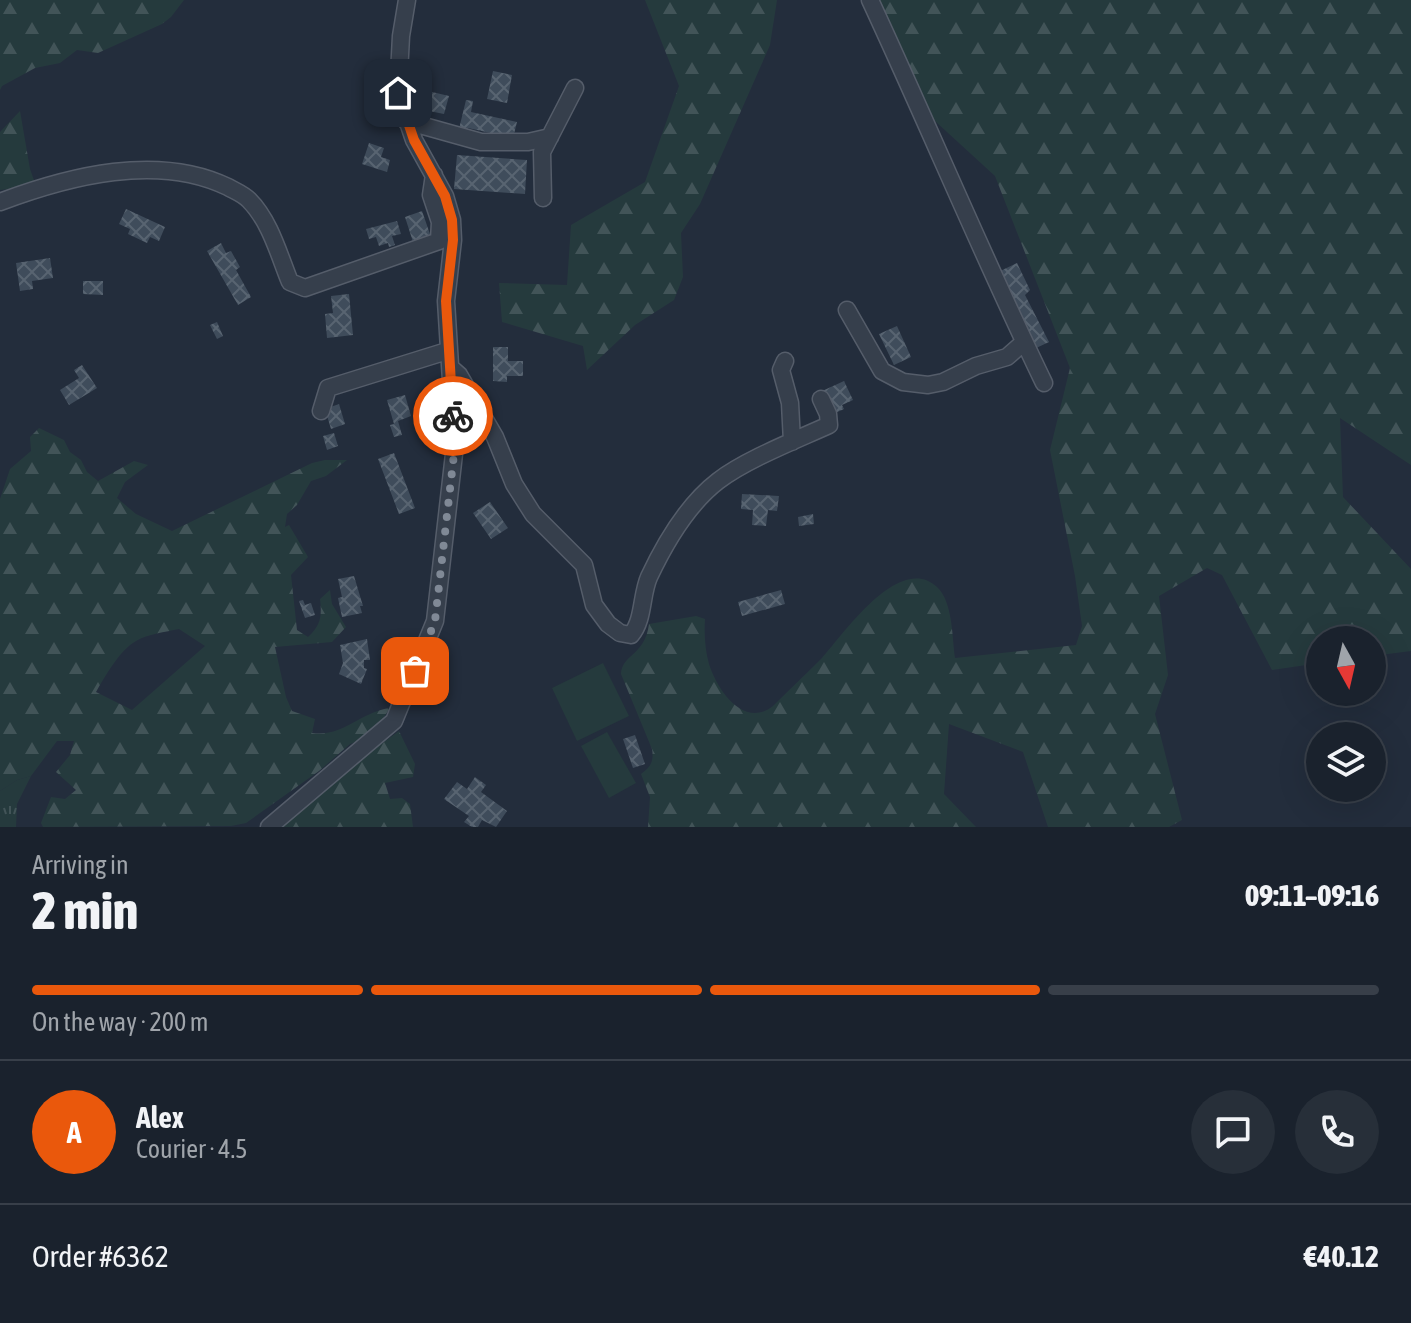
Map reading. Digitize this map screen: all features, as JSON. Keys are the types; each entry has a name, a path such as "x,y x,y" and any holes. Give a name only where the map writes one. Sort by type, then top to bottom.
{"street":[{"path":"269,827 394,721 435,621 455,445 446,301 453,240 452,220 445,196 406,121 398,93 401,36 407,0"},
{"path":"870,0 993,278 1044,383"},
{"path":"543,198 542,152 575,88"},
{"path":"406,121 481,142 528,142 550,137"},
{"path":"0,202 87,176 150,171 182,173 212,180 246,196 258,209 290,282 305,288 439,241 440,222 431,195 434,175"},
{"path":"847,310 882,371 903,382 928,385 943,382 976,366 1007,357 1024,342"},
{"path":"321,411 328,388 447,351"},
{"path":"785,361 781,370 790,403 792,442"},
{"path":"451,368 459,375 495,437 514,484 533,514 584,565 594,605 608,624 620,633 631,635 650,576 667,543 704,493 735,471 829,425 821,399"}],"green space":[{"path":"0,0 184,0 162,24 98,53 77,50 60,63 35,68 0,90"},
{"path":"645,0 777,0 770,45 700,204 681,233 683,277 674,300 635,325 587,370 583,346 502,322 499,283 567,285 571,225 645,182 679,86"},
{"path":"871,0 1411,0 1411,465 1340,418 1343,497 1411,569 1411,651 1386,654 1386,626 1306,626 1306,665 1272,670 1222,575 1207,568 1159,596 1168,675 1155,714 1182,820 1169,827 1048,827 1023,752 949,724 944,794 976,827 648,827 650,797 641,774 651,763 652,749 621,674 625,662 639,649 647,635 649,624 696,616 705,619 709,664 718,685 733,703 752,713 773,706 873,601 906,580 922,579 942,593 951,620 955,658 1076,645 1082,626 1050,450 1070,368 995,176 935,121"},
{"path":"20,111 36,186 0,190 0,132"},
{"path":"39,428 64,440 70,452 98,481 134,461 148,465 125,482 117,498 136,514 172,531 312,463 347,460 326,476 311,481 297,505 287,514 285,527 289,525 308,557 291,575 297,630 308,637 312,633 320,620 320,599 330,590 332,604 346,627 332,642 275,647 292,711 315,719 312,733 333,732 390,708 376,729 364,739 350,744 319,771 246,823 231,826 43,827 41,823 51,797 65,799 76,790 56,772 70,755 74,741 57,741 31,776 17,780 0,791 0,499 10,469 31,451 30,437","holes":["179,629 205,646 132,710 96,692 119,657 141,639"]},
{"path":"603,663 629,716 577,741 552,688"},
{"path":"399,731 415,764 413,777 385,783 390,799 402,798 410,804 413,827 267,827"},
{"path":"607,732 636,783 609,798 581,746"},
{"path":"31,776 17,804 16,827 0,827 0,791 17,780"}],"building":[{"path":"493,71 512,75 507,103 487,99"},
{"path":"428,91 449,96 444,114 424,110"},
{"path":"466,100 473,101 471,112 517,122 513,138 468,128 467,135 458,133"},
{"path":"369,143 384,148 381,157 390,160 387,172 362,164"},
{"path":"457,155 527,160 525,194 454,189"},
{"path":"126,209 165,227 159,241 150,237 147,243 128,234 130,229 119,224"},
{"path":"422,211 431,237 413,242 405,217"},
{"path":"397,221 401,234 392,236 395,245 389,247 388,243 379,246 376,237 369,239 366,229"},
{"path":"221,243 226,253 231,251 240,267 236,270 251,297 238,305 207,251"},
{"path":"50,258 53,278 32,281 33,289 20,291 16,263"},
{"path":"1017,263 1030,290 1025,295 1049,342 1034,349 996,273"},
{"path":"83,281 103,281 103,295 83,294"},
{"path":"349,294 353,335 327,338 325,314 333,313 331,296"},
{"path":"217,322 223,336 217,339 210,325"},
{"path":"897,326 911,357 894,365 879,334"},
{"path":"493,347 508,347 508,361 523,361 523,376 507,376 507,382 493,381"},
{"path":"82,365 97,388 69,405 60,390 79,378 74,370"},
{"path":"844,381 853,400 831,415 820,392"},
{"path":"405,395 411,416 398,421 402,435 394,437 390,425 394,424 387,400"},
{"path":"339,404 345,424 331,429 325,409"},
{"path":"334,433 338,446 327,450 323,436"},
{"path":"394,453 415,508 399,514 378,459"},
{"path":"742,494 779,496 777,511 768,510 766,526 752,525 753,510 741,509"},
{"path":"490,502 508,528 491,539 473,513"},
{"path":"813,514 814,524 799,526 798,517"},
{"path":"354,576 363,606 360,606 362,613 342,617 338,579"},
{"path":"781,590 785,604 742,616 738,602"},
{"path":"303,600 305,605 311,603 315,615 305,618 299,601"},
{"path":"367,639 370,660 364,660 364,668 367,669 361,684 339,674 343,663 340,645"},
{"path":"635,735 645,764 633,768 623,739"},
{"path":"475,777 486,785 481,792 507,811 496,827 482,820 478,827 472,827 464,822 469,816 444,799 457,782 467,789"}],"way so far":[{"path":"415,671 435,621 455,445 453,416"}],"route":[{"path":"398,93 414,140 445,196 452,220 453,240 446,301 453,416"}]}
